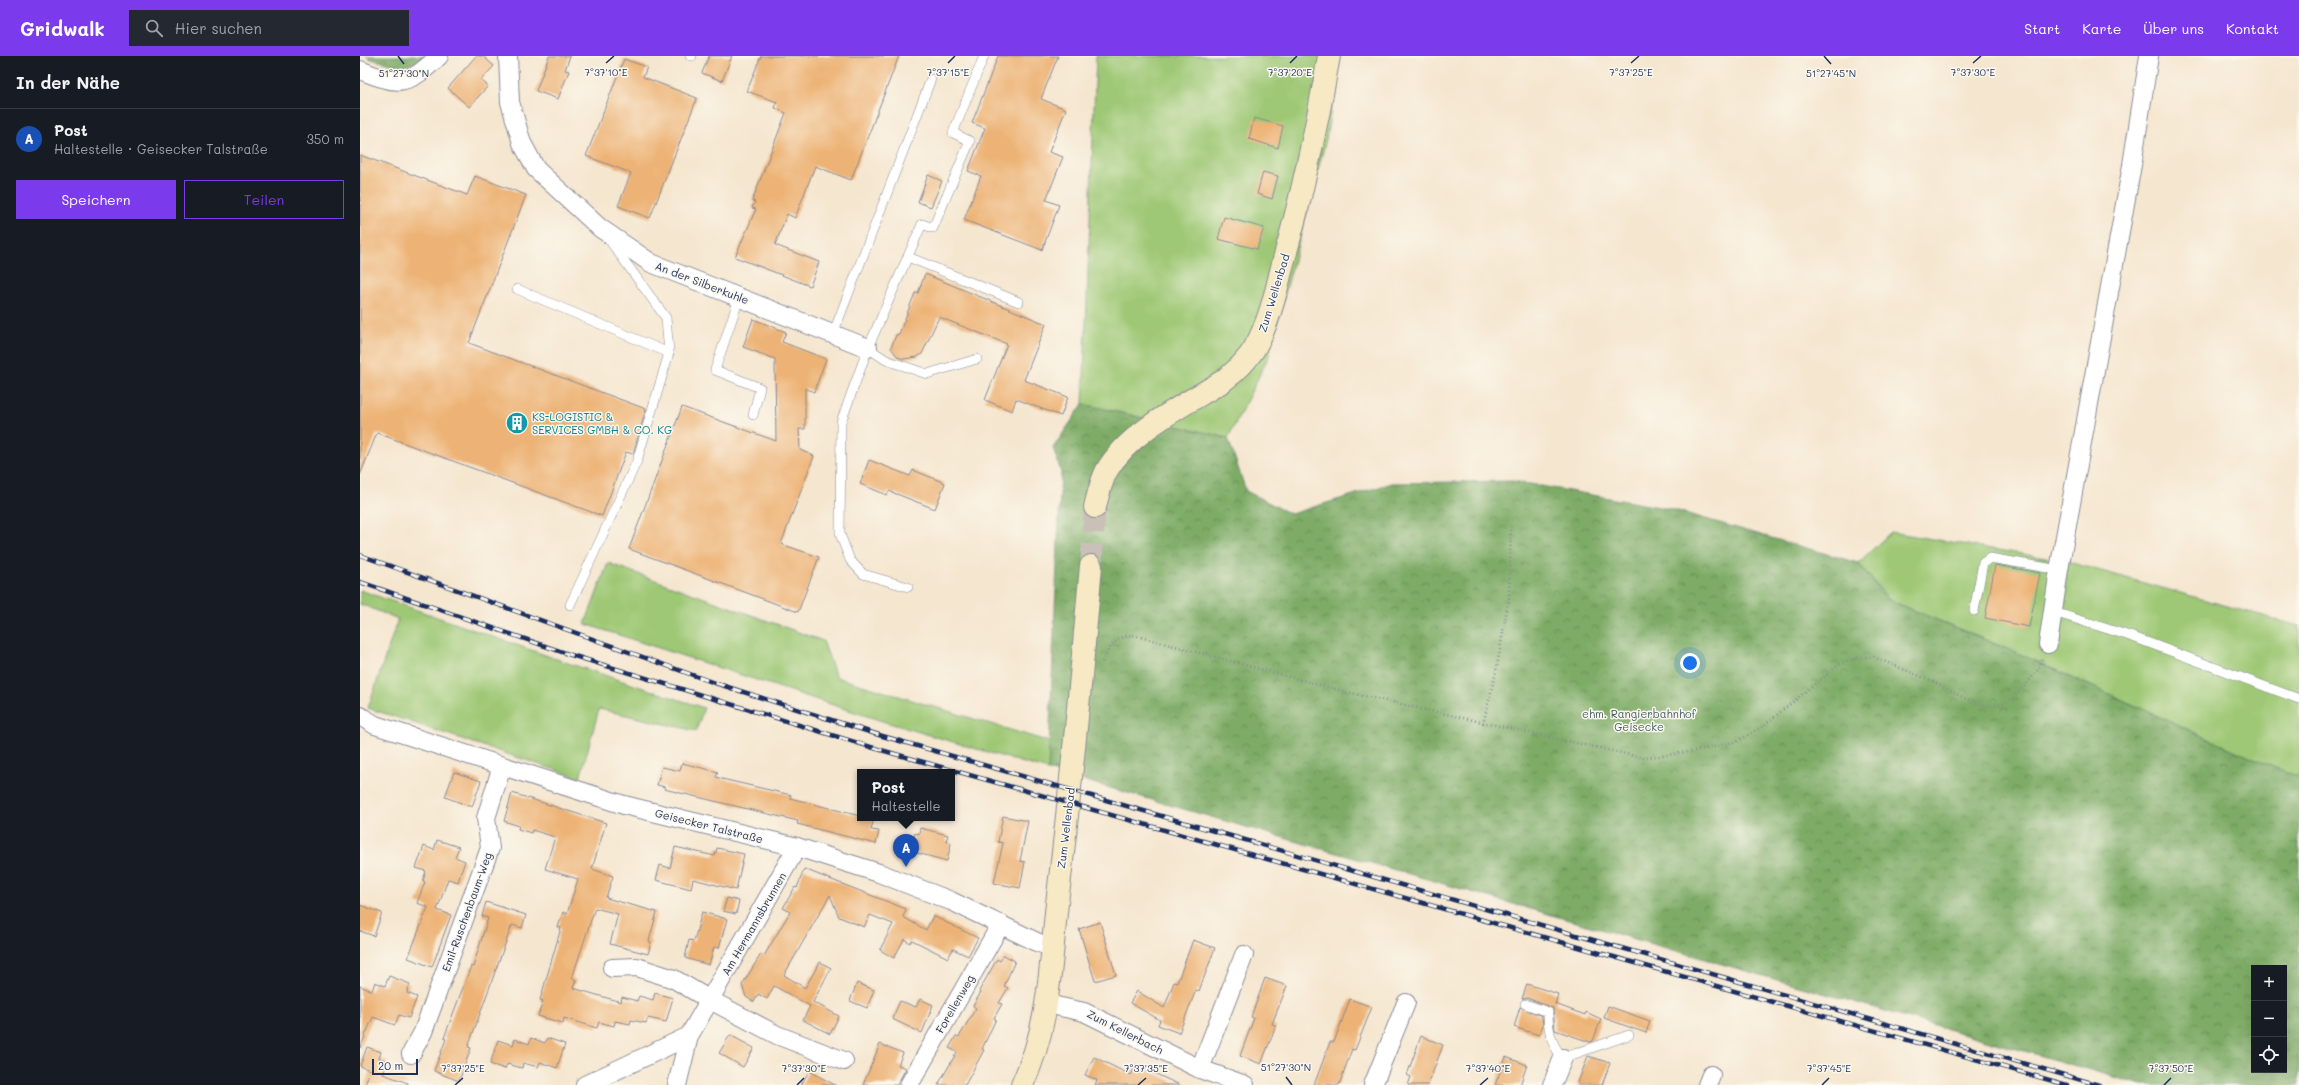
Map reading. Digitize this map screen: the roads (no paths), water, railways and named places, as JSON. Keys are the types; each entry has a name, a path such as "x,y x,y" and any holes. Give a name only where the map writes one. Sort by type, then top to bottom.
{"main road":[{"name":"Zum Wellenbad","path":"1095,508 1106,471 1125,446 1139,434 1235,372 1254,348 1263,330 1274,298 1295,221 1315,136 1329,56"},
{"name":"Zum Wellenbad","path":"1022,1085 1033,1061 1047,1004 1072,775 1091,566"}],"street":[{"path":"360,70 386,81 403,80 422,73 439,56"},
{"name":"An der Silberkuhle","path":"508,56 510,102 522,143 536,169 600,228 650,263 868,348"},
{"path":"2048,644 2054,612 2059,570 2132,166 2149,56"},
{"name":"Geisecker Talstraße","path":"360,716 375,725 624,805 797,847 899,880 1001,924 1026,938 1053,947"},
{"name":"Emil-Ruschenbaum-Weg","path":"411,1054 423,1032 490,848 486,818 502,766"},
{"name":"Am Hermannsbrunnen","path":"677,1085 689,1036 797,847"},
{"name":"Forellenweg","path":"909,1085 1001,924"},
{"path":"1200,1069 1244,955"},
{"path":"612,968 637,967 674,979 710,1000 777,1035 844,1061"},
{"path":"1373,1085 1406,1003"},
{"name":"Zum Kellerbach","path":"1047,1004 1084,1012 1200,1069 1245,1085"},
{"path":"585,1085 689,1036"},
{"path":"1552,1085 1563,1058"}],"lane":[{"path":"908,587 863,574 850,560 840,534 841,422 868,348 922,224 933,228 970,141 953,133 984,56"},
{"path":"833,334 931,79"},
{"path":"570,605 637,461 669,353 666,318 600,228"},
{"path":"908,257 1019,302"},
{"path":"517,289 669,353"},
{"path":"739,298 714,370 760,388 753,415"},
{"path":"868,348 886,360 928,374 976,359"},
{"path":"1974,611 1983,563 1990,558 2059,570"},
{"path":"2054,612 2133,638 2299,699"},
{"path":"1525,1004 1548,1012 1548,1025 1554,1048 1563,1058 1629,1035"}],"tunnel":[{"path":"1091,566 1095,507"}],"railway":[{"path":"360,555 712,682 879,735 2099,1085"},
{"path":"360,582 571,655 874,748 948,769"},
{"path":"955,771 2067,1085"}],"place":[{"name":"KS-LOGISTIC & SERVICES GMBH & CO. KG","path":"517,423"},
{"name":"Post","path":"906,867"}],"park label":[{"name":"ehm. Rangierbahnhof Geisecke","path":"1639,720"}]}
